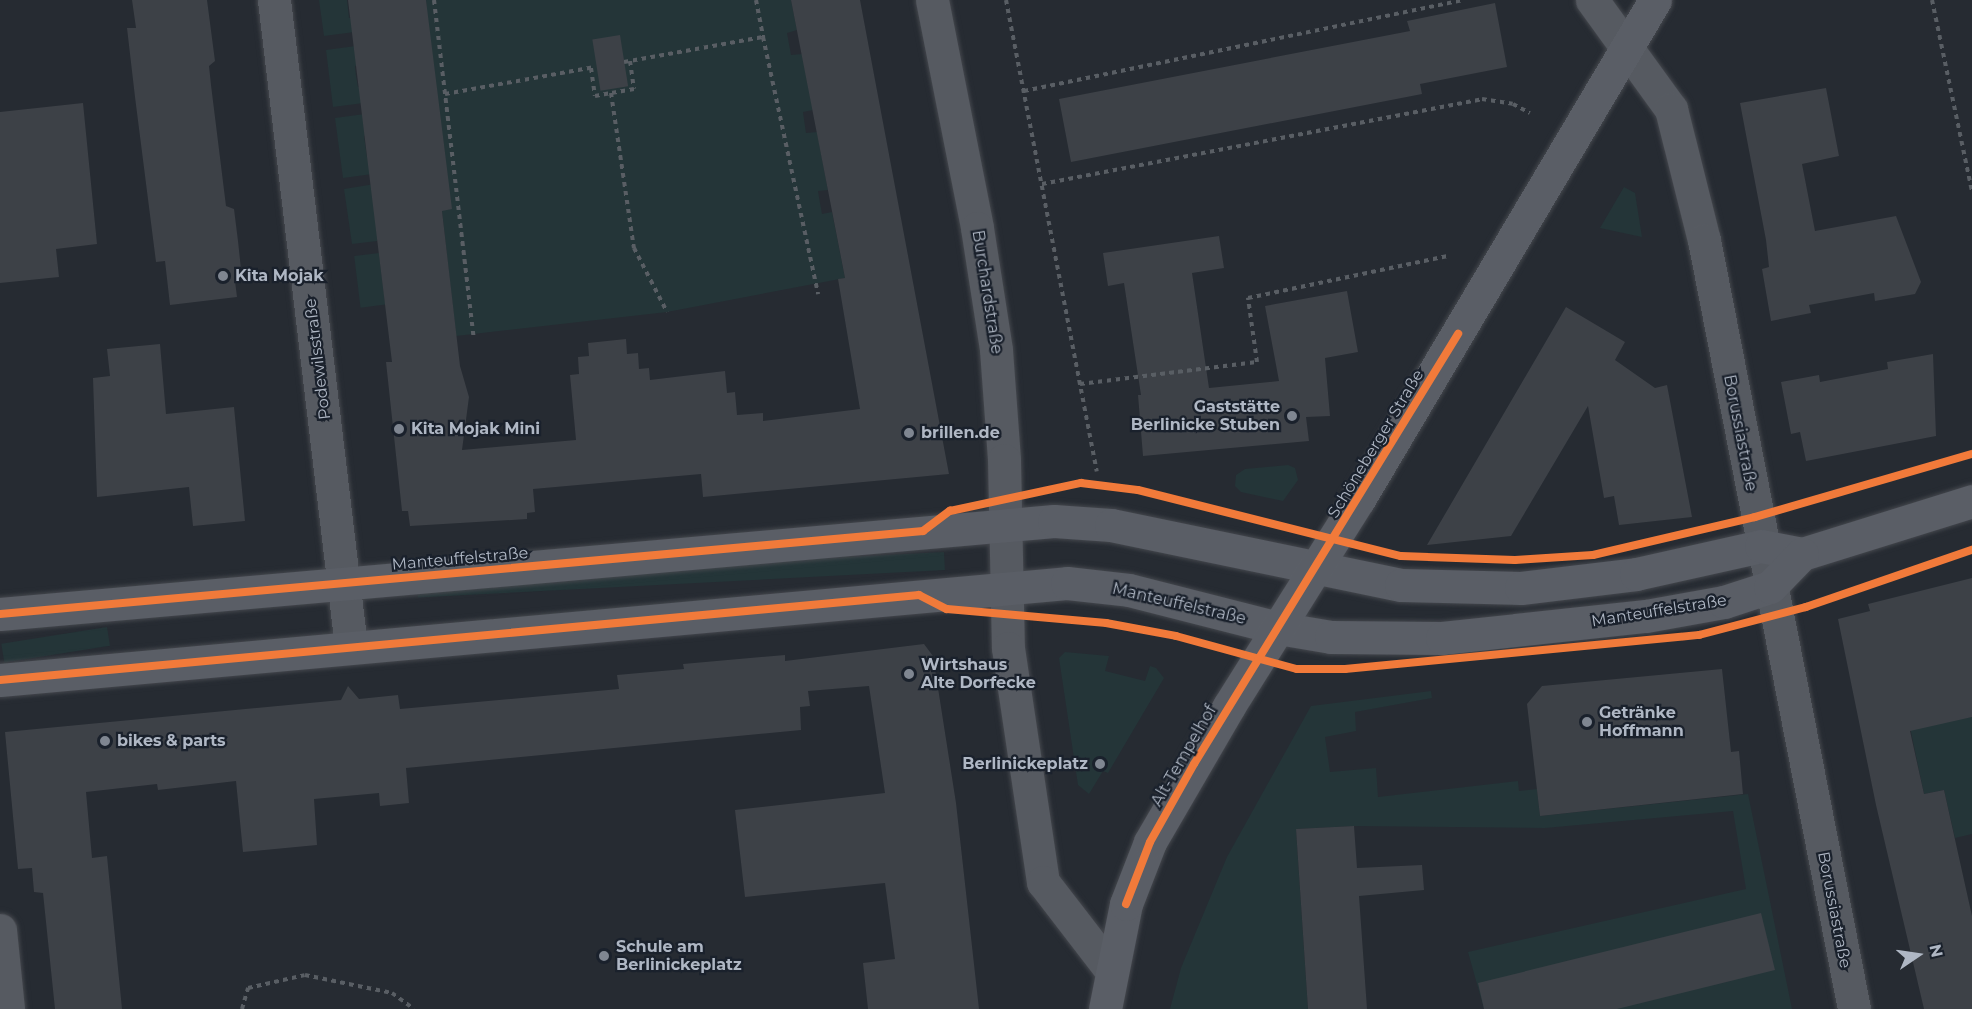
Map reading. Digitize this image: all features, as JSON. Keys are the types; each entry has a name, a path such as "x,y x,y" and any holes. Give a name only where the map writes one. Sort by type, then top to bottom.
{"main road":[{"name":"Schöneberger Straße","path":"1278,628 1655,0"},
{"name":"Manteuffelstraße","path":"0,614 1054,521 1111,525 1401,585 1521,588 1636,574 1761,546 1802,554 1972,501"},
{"name":"Manteuffelstraße","path":"0,680 1067,582 1129,590 1278,628 1331,637 1442,638 1646,616 1724,602 1770,587 1802,554"},
{"name":"Alt-Tempelhof","path":"1105,1009 1110,969 1126,904 1150,842 1278,628"}],"street":[{"name":"Podewilsstraße","path":"274,0 351,647"},
{"name":"Burchardstraße","path":"932,0 977,228 996,350 1005,524 1005,588"},
{"name":"Borussiastraße","path":"1592,0 1671,109 1704,240 1761,546 1854,1009"},
{"path":"1005,588 1008,648 1043,882 1110,969"},
{"path":"0,930 8,1009"}],"path":[{"path":"434,0 474,339"},
{"path":"756,0 818,294"},
{"path":"1006,0 1097,471"},
{"path":"1024,91 1462,0"},
{"path":"1932,0 1972,192"},
{"path":"445,94 593,68 595,96 634,89 627,62 764,37"},
{"path":"611,93 634,248 667,312"},
{"path":"1042,184 1482,99 1513,104 1530,113"},
{"path":"1080,384 1257,362 1248,298 1448,256"},
{"path":"243,1009 248,988 305,975 393,993 414,1009"}],"shaded area":[{"path":"319,0 347,0 349,18 360,16 362,31 324,36"},
{"path":"426,0 791,0 797,30 787,33 791,55 802,54 813,110 803,112 806,133 817,132 828,190 818,191 822,214 832,212 845,278 667,312 456,336 442,211"},
{"path":"363,45 366,65 355,66 356,76 358,87 368,86 371,102 333,107 326,50"},
{"path":"372,113 375,135 364,136 367,157 378,156 380,173 343,178 335,118"},
{"path":"381,183 377,241 352,244 344,189"},
{"path":"1624,187 1635,193 1642,237 1600,228"},
{"path":"379,253 385,305 361,308 354,256"},
{"path":"1288,465 1295,468 1298,480 1283,501 1241,492 1235,486 1236,475 1245,469"},
{"path":"944,552 945,570 418,598 417,580"},
{"path":"107,627 110,646 4,663 1,644"},
{"path":"1065,652 1109,656 1105,671 1145,681 1150,666 1156,668 1164,678 1108,773 1103,771 1089,794 1078,785 1059,658"},
{"path":"1431,691 1432,698 1355,712 1356,731 1325,737 1330,772 1376,768 1378,797 1518,781 1519,791 1537,789 1540,816 1748,794 1792,1009 1484,1009 1468,952 1746,889 1733,811 1545,828 1354,826 1296,829 1308,1009 1170,1009 1181,968 1227,857 1311,706"},
{"path":"1972,717 1972,834 1955,838 1944,790 1924,794 1910,727"}],"building":[{"path":"132,0 207,0 215,61 209,66 226,206 234,209 241,269 234,273 237,297 170,305 165,261 156,262 135,97 127,28 136,28"},
{"path":"348,0 426,0 452,209 442,211 460,366 469,397 462,450 576,440 570,375 579,374 578,357 589,356 588,343 626,339 627,354 638,353 639,369 649,368 650,380 725,371 727,393 735,392 737,415 763,413 763,421 860,409 838,279 845,278 791,0 860,0 949,474 703,497 701,474 533,489 535,512 527,513 527,519 410,526 408,511 402,511 386,362 392,362"},
{"path":"1495,3 1507,67 1420,84 1422,94 1071,162 1059,99 1410,31 1407,21"},
{"path":"620,35 628,86 600,91 592,39"},
{"path":"1826,88 1839,156 1802,164 1815,231 1896,216 1921,282 1915,294 1875,301 1874,293 1809,305 1811,313 1771,321 1762,269 1769,267 1766,240 1740,103"},
{"path":"83,103 97,244 56,249 59,277 0,283 0,112"},
{"path":"1219,236 1224,268 1192,273 1209,388 1279,381 1265,306 1347,291 1358,352 1325,358 1330,416 1306,417 1309,441 1143,456 1138,395 1141,395 1124,283 1108,286 1103,253"},
{"path":"1566,307 1625,342 1615,360 1655,388 1667,385 1692,517 1619,525 1614,496 1604,498 1588,406 1511,536 1427,545"},
{"path":"160,344 166,414 234,407 245,521 193,526 189,487 97,497 93,378 110,376 107,349"},
{"path":"1933,354 1936,436 1806,461 1800,432 1791,434 1781,382 1819,375 1820,382 1888,369 1887,362"},
{"path":"1972,578 1972,717 1910,731 1924,794 1944,790 1972,916 1972,1009 1924,1009 1876,805 1838,619 1870,611 1868,604"},
{"path":"924,644 933,656 956,803 979,1009 868,1009 863,963 895,959 885,883 745,897 735,810 885,793 869,686 808,691 810,706 800,707 801,730 406,768 409,803 380,806 379,793 314,799 317,845 243,852 236,781 158,790 157,784 86,792 92,858 107,856 122,1009 55,1009 43,893 34,892 32,868 18,869 5,732 341,700 348,686 359,699 398,695 400,709 619,689 617,675 684,669 683,664 785,655 785,661"},
{"path":"1722,669 1731,752 1739,751 1743,794 1540,816 1527,704 1542,686"},
{"path":"1354,826 1357,868 1422,865 1424,890 1359,896 1367,1009 1308,1009 1296,829"},
{"path":"1761,913 1775,970 1617,1009 1484,1009 1478,983"}],"cycle path":[{"path":"1126,904 1150,842 1194,764 1458,334"},
{"path":"0,614 923,531 950,511 1081,483 1138,490 1401,556 1515,560 1593,555 1755,517 1972,454"},
{"path":"0,680 919,595 947,609 1106,623 1176,636 1297,669 1345,669 1699,635 1806,607 1972,550"}],"place":[{"name":"Kita Mojak","path":"223,276"},
{"name":"Gaststätte Berlinicke Stuben","path":"1292,416"},
{"name":"Kita Mojak Mini","path":"399,429"},
{"name":"brillen.de","path":"909,433"},
{"name":"Wirtshaus Alte Dorfecke","path":"909,674"},
{"name":"Getränke Hoffmann","path":"1587,722"},
{"name":"bikes & parts","path":"105,741"},
{"name":"Berlinickeplatz","path":"1100,764"},
{"name":"Schule am Berlinickeplatz","path":"604,956"}]}
